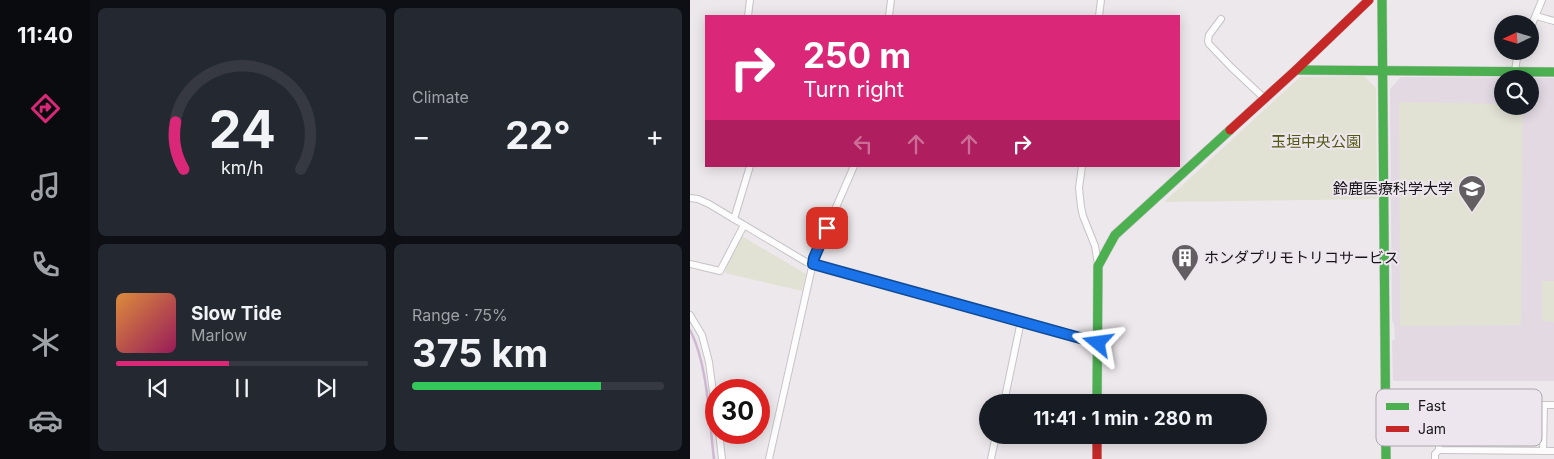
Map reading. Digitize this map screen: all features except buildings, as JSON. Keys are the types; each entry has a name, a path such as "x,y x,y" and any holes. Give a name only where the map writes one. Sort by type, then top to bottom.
{"street":[{"path":"748,15 750,0"},
{"path":"889,15 891,0"},
{"path":"1099,15 1101,0"},
{"path":"1098,266 1115,235 1265,99 1369,0"},
{"path":"1382,0 1385,389"},
{"path":"1536,15 1542,0"},
{"path":"1539,17 1554,21"},
{"path":"1220,19 1210,35 1209,44 1265,99"},
{"path":"1296,70 1494,71"},
{"path":"1539,72 1554,72"},
{"path":"734,219 750,167"},
{"path":"769,459 814,258 854,167"},
{"path":"1082,167 1079,192 1081,207 1096,246 1098,266 1097,394"},
{"path":"690,198 709,204 806,262 1098,343"},
{"path":"690,264 720,271 744,226"},
{"path":"690,315 702,336 711,379"},
{"path":"1006,394 1022,321"},
{"path":"1542,428 1544,405 1554,405"},
{"path":"720,444 722,459"},
{"path":"991,459 994,444"},
{"path":"1097,444 1097,459"},
{"path":"1386,446 1386,459"},
{"path":"1435,459 1438,446"},
{"path":"1537,459 1540,446"},
{"path":"1438,450 1554,451"}],"shaded area":[{"name":"鈴鹿医療科学大学","path":"1401,77 1494,78 1494,115 1539,115 1539,78 1554,78 1554,381 1393,381 1392,341 1395,339 1392,320 1390,89"}],"green space":[{"name":"玉垣中央公園","path":"1364,76 1376,88 1377,199 1164,202 1300,77"},
{"path":"1399,102 1494,104 1494,115 1523,115 1521,325 1400,326"},
{"path":"740,235 806,274 802,291 725,273 727,263"},
{"path":"1542,281 1554,281 1554,322 1542,321"}],"waterway":[{"path":"690,330 701,359 704,375 714,459"}],"traffic: fast":[{"path":"1382,0 1385,389"},
{"path":"1296,70 1554,72"},
{"path":"1097,394 1098,266 1115,235 1230,130"},
{"path":"1386,446 1386,459"}],"traffic: jam":[{"path":"1230,130 1369,0"},
{"path":"1097,444 1097,459"}],"place":[{"name":"鈴鹿医療科学大学","path":"1472,213"},
{"name":"ホンダプリモトリコサービス","path":"1185,282"}],"route":[{"path":"827,228 813,264 1098,343"}]}
